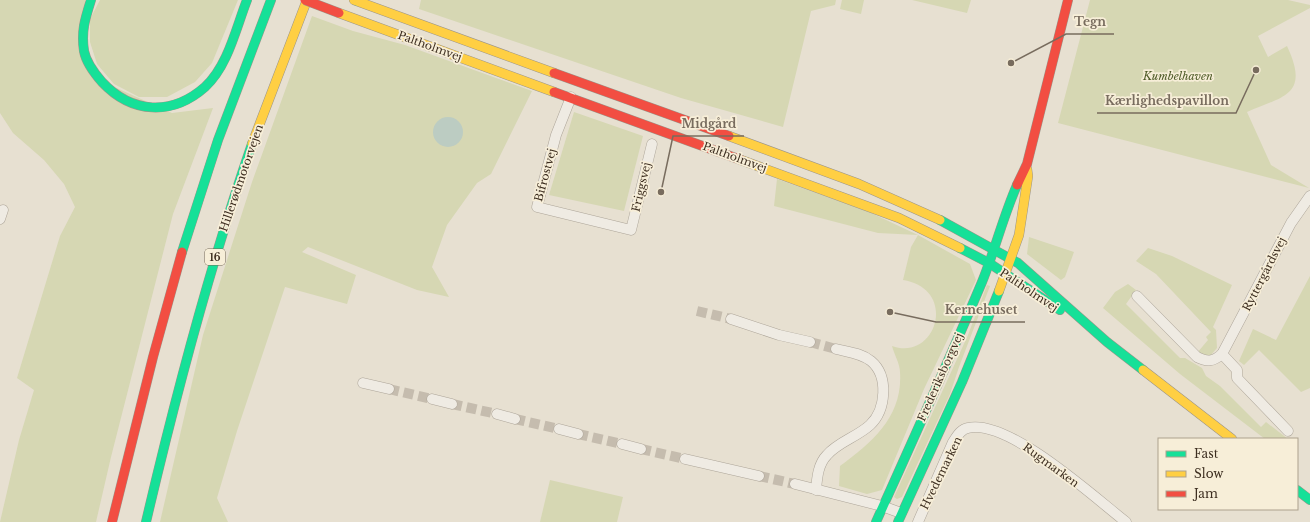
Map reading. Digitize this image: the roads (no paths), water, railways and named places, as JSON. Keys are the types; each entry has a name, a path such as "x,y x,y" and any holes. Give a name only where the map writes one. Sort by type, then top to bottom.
{"main road":[{"path":"91,0 84,19 82,34 84,51 89,66 97,78 112,94 127,102 152,108 170,106 187,100 205,86 224,58 247,0"},
{"path":"112,522 134,425 187,232 213,153 271,0"},
{"name":"Paltholmvej","path":"306,0 899,218 989,263 1100,337"},
{"name":"Hillerødmotorvejen","path":"146,522 167,428 196,320 219,243 245,164 306,0"},
{"path":"350,17 356,0"},
{"name":"Paltholmvej","path":"356,0 859,184 920,210 994,248 1012,259 1100,337 1231,438"},
{"name":"Frederiksborgvej","path":"876,522 963,327 989,263 1006,210 1027,164 1068,0"},
{"name":"Frederiksborgvej","path":"899,518 962,382 1012,259 1019,235 1028,176 1027,164"},
{"path":"1298,491 1310,500"}],"street":[{"name":"Bifrostvej","path":"571,97 556,135 537,207 631,230"},
{"name":"Friggsvej","path":"631,230 652,144"},
{"name":"Ryttergårdsvej","path":"1222,354 1291,223 1310,196"},
{"path":"1137,296 1197,357 1206,361 1215,360 1222,354 1237,370 1237,378 1288,431"},
{"path":"731,319 779,335 810,342"},
{"path":"816,490 818,475 827,455 870,425 879,412 883,396 883,383 879,370 871,361 859,354 836,349"},
{"path":"363,383 389,389"},
{"path":"432,399 452,404"},
{"path":"497,414 515,419"},
{"name":"Rugmarken","path":"967,428 978,427 990,429 1014,439 1039,454 1126,522"},
{"name":"Hvedemarken","path":"918,522 953,442 959,434 967,428"},
{"path":"559,429 578,434"},
{"path":"622,444 641,449"},
{"path":"685,459 759,476"},
{"path":"795,484 882,506 899,518"}],"tunnel":[{"path":"697,311 731,319"},
{"path":"810,342 836,349"},
{"path":"389,389 432,399"},
{"path":"452,404 497,414"},
{"path":"515,419 559,429"},
{"path":"578,434 622,444"},
{"path":"641,449 685,459"},
{"path":"759,476 795,484"}],"place":[{"name":"Tegn","path":"1011,63"},
{"name":"Kærlighedspavillon","path":"1256,70"},
{"name":"Midgård","path":"661,192"},
{"name":"Kernehuset","path":"890,312"}],"park label":[{"name":"Kumbelhaven","path":"1178,76"}]}
